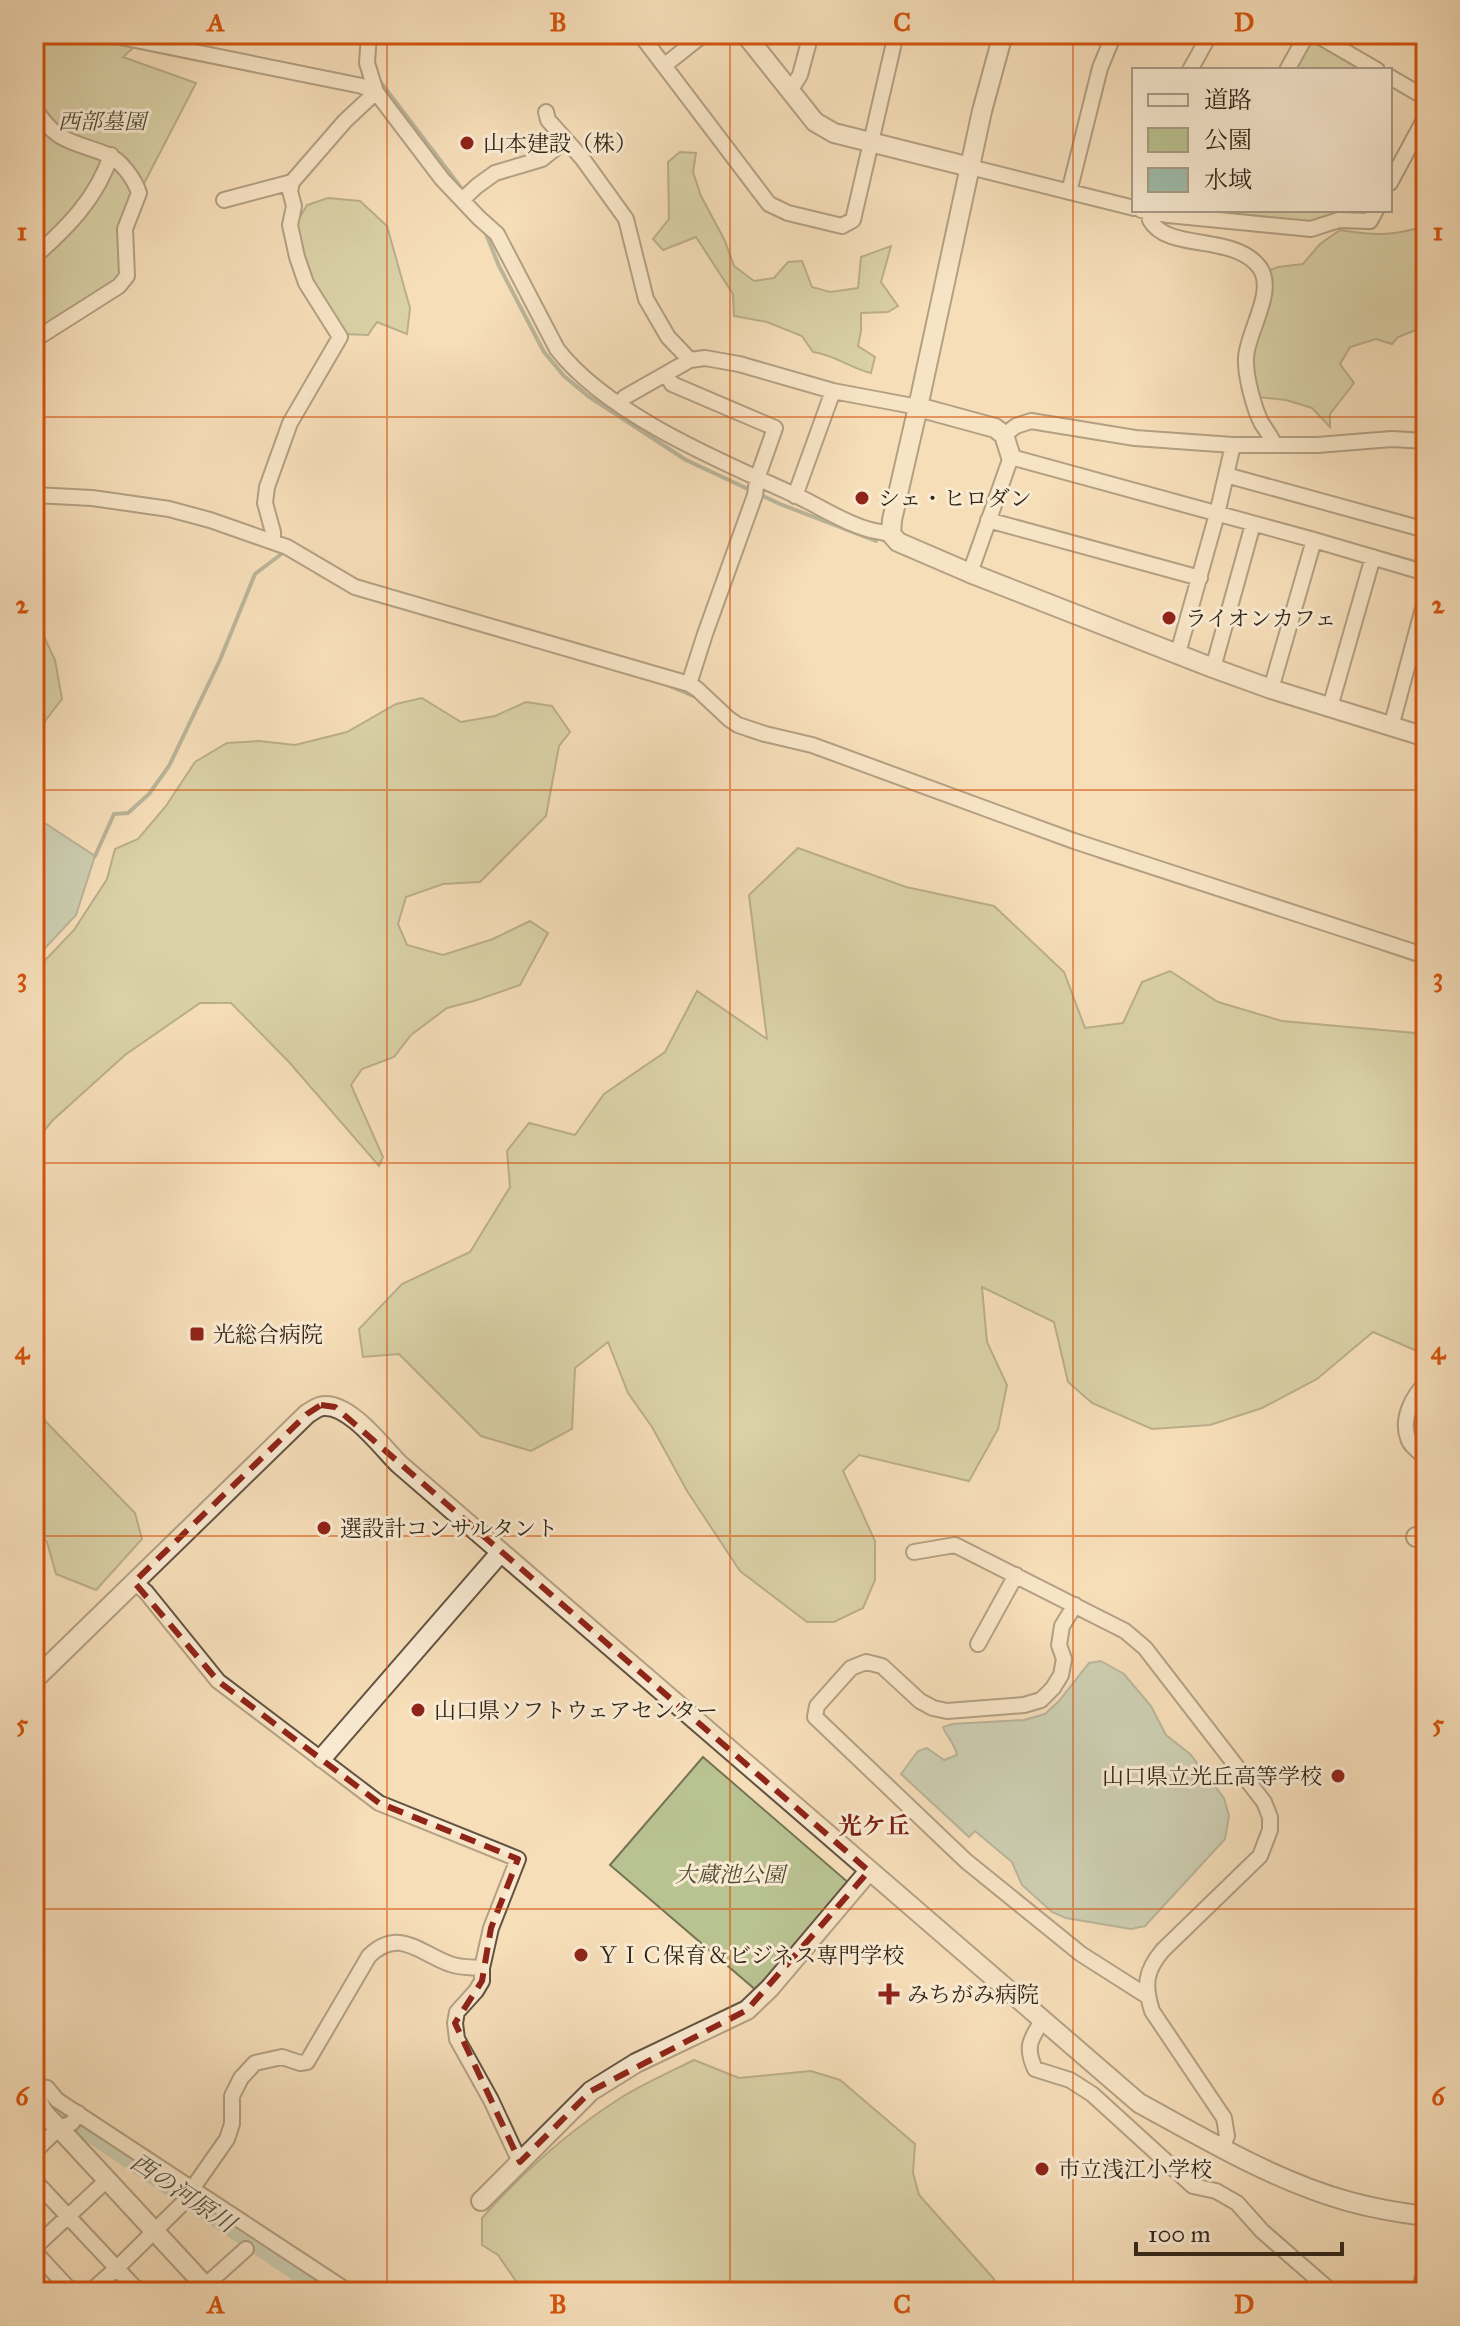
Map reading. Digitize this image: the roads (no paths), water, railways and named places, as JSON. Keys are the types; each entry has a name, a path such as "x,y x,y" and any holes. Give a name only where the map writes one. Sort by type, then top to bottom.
{"street":[{"path":"106,34 362,86 376,92"},
{"path":"369,34 367,63 376,92 442,179 497,234 557,349 569,365 619,404 757,479 862,527 891,534 898,542 970,573 1271,689 1426,737"},
{"path":"640,34 769,204 788,213 842,226 853,220 896,34"},
{"path":"665,65 704,34"},
{"path":"745,34 815,122 834,133 1132,208"},
{"path":"790,91 800,75 811,34"},
{"path":"891,534 982,111 1003,34"},
{"path":"1069,192 1100,68 1114,34"},
{"path":"1191,68 1210,34"},
{"path":"1288,68 1307,34"},
{"path":"1315,34 1374,68"},
{"path":"1392,78 1426,98"},
{"path":"273,542 265,503 267,487 290,423 340,337 306,283 297,257 290,225 294,206 290,191 292,182 345,121 376,92"},
{"path":"34,108 57,134 76,144 111,155 131,178 139,193 125,229 127,276 119,286 34,340"},
{"path":"546,112 548,120 582,158 626,219 646,299 668,337 690,360"},
{"path":"1392,179 1426,116"},
{"path":"462,200 495,173 542,159 566,140"},
{"path":"34,257 65,230 86,204 111,155"},
{"path":"224,200 292,182"},
{"path":"1149,212 1154,227 1170,237 1208,242 1247,255 1261,270 1264,285 1262,306 1249,341 1247,376 1261,423 1275,445"},
{"path":"1165,212 1231,216 1311,229 1339,220 1370,221 1375,212"},
{"path":"619,404 625,397 690,360 705,358 995,428 1004,435 1011,457 970,573"},
{"path":"666,374 672,384 775,428 689,684"},
{"path":"795,496 833,391"},
{"path":"1004,435 1016,426 1031,421 1135,438 1233,445 1317,445 1392,439 1426,441"},
{"path":"1178,653 1233,445"},
{"path":"1011,457 1426,573"},
{"path":"1226,475 1426,530"},
{"path":"34,495 92,498 169,509 210,520 287,547 355,587 689,684 738,725 812,745 1074,841 1426,956"},
{"path":"988,520 1200,578"},
{"path":"1213,668 1253,524"},
{"path":"1271,689 1314,540"},
{"path":"1330,707 1373,557"},
{"path":"1391,727 1426,597"},
{"path":"1426,1383 1417,1392 1405,1419 1408,1441 1426,1458"},
{"path":"34,1680 307,1414 321,1405 335,1407 348,1413 399,1464 1139,2103 1222,2148 1287,2178 1346,2201 1426,2216"},
{"path":"914,1552 955,1545 1125,1631 1145,1648 1264,1802 1270,1817 1270,1830 1260,1856 1151,1963 1147,1978 1147,1996 1152,2011 1224,2118 1227,2136 1222,2148"},
{"path":"322,1758 501,1552"},
{"path":"978,1644 1016,1575"},
{"path":"134,1582 146,1592 218,1681 379,1803 518,1859 497,1910 482,1968 482,1981 457,2012 455,2023 457,2039 491,2100 520,2162"},
{"path":"1075,1605 1062,1626 1059,1645 1064,1659 1061,1675 1041,1700 1024,1705 947,1711 933,1708 920,1701 882,1666 866,1662 851,1668 817,1706 815,1717 966,1861 1081,1954 1147,1996"},
{"path":"481,2201 591,2091 636,2063 747,2010 770,1988 869,1871"},
{"path":"192,2189 227,2139 232,2124 232,2096 241,2078 255,2063 282,2057 307,2062 369,1956 379,1947 392,1942 405,1942 454,1966 482,1968"},
{"path":"1042,2021 1031,2039 1029,2055 1035,2069 1070,2080 1092,2094 1193,2186 1216,2191 1237,2203 1262,2231 1332,2292"},
{"path":"35,2093 43,2114 71,2121 192,2189 349,2292"},
{"path":"34,2152 71,2121"},
{"path":"71,2121 107,2180 156,2231 205,2290 246,2249"},
{"path":"34,2180 139,2292"},
{"path":"72,2292 34,2250 107,2180"},
{"path":"90,2292 184,2202"},
{"path":"1421,2292 1426,2274"}],"water":[{"path":"34,816 95,856 76,915 34,960"},
{"path":"1101,1661 1124,1674 1151,1706 1166,1735 1190,1754 1224,1798 1229,1816 1225,1839 1145,1926 1131,1929 1066,1918 1052,1912 1022,1885 1012,1862 975,1831 969,1837 901,1774 918,1751 927,1748 944,1760 957,1755 943,1727 1024,1720 1045,1714 1089,1663"}],"waterway":[{"path":"379,80 465,193"},
{"path":"484,229 499,266 544,352 564,376 588,396 686,460 780,504 876,541"},
{"path":"1375,551 1426,565"},
{"path":"95,856 114,814 128,813 149,794 169,766 220,660 255,574 284,552"},
{"path":"665,684 698,698"},
{"path":"746,735 764,741"},
{"path":"1097,856 1237,901"},
{"path":"1382,949 1426,964"},
{"name":"西の河原川","path":"34,2095 332,2292"}],"place":[{"name":"山本建設（株）","path":"467,143"},
{"name":"シェ・ヒロダン","path":"862,498"},
{"name":"ライオンカフェ","path":"1169,618"},
{"name":"光総合病院","path":"197,1334"},
{"name":"選設計コンサルタント","path":"324,1528"},
{"name":"山口県ソフトウェアセンター","path":"418,1710"},
{"name":"山口県立光丘高等学校","path":"1338,1776"},
{"name":"ＹＩＣ保育＆ビジネス専門学校","path":"581,1955"},
{"name":"みちがみ病院","path":"889,1994"},
{"name":"市立浅江小学校","path":"1042,2169"}],"district":[{"name":"光ケ丘","path":"874,1826"}],"park label":[{"name":"西部墓園","path":"102,121"},
{"name":"大蔵池公園","path":"730,1874"}]}
